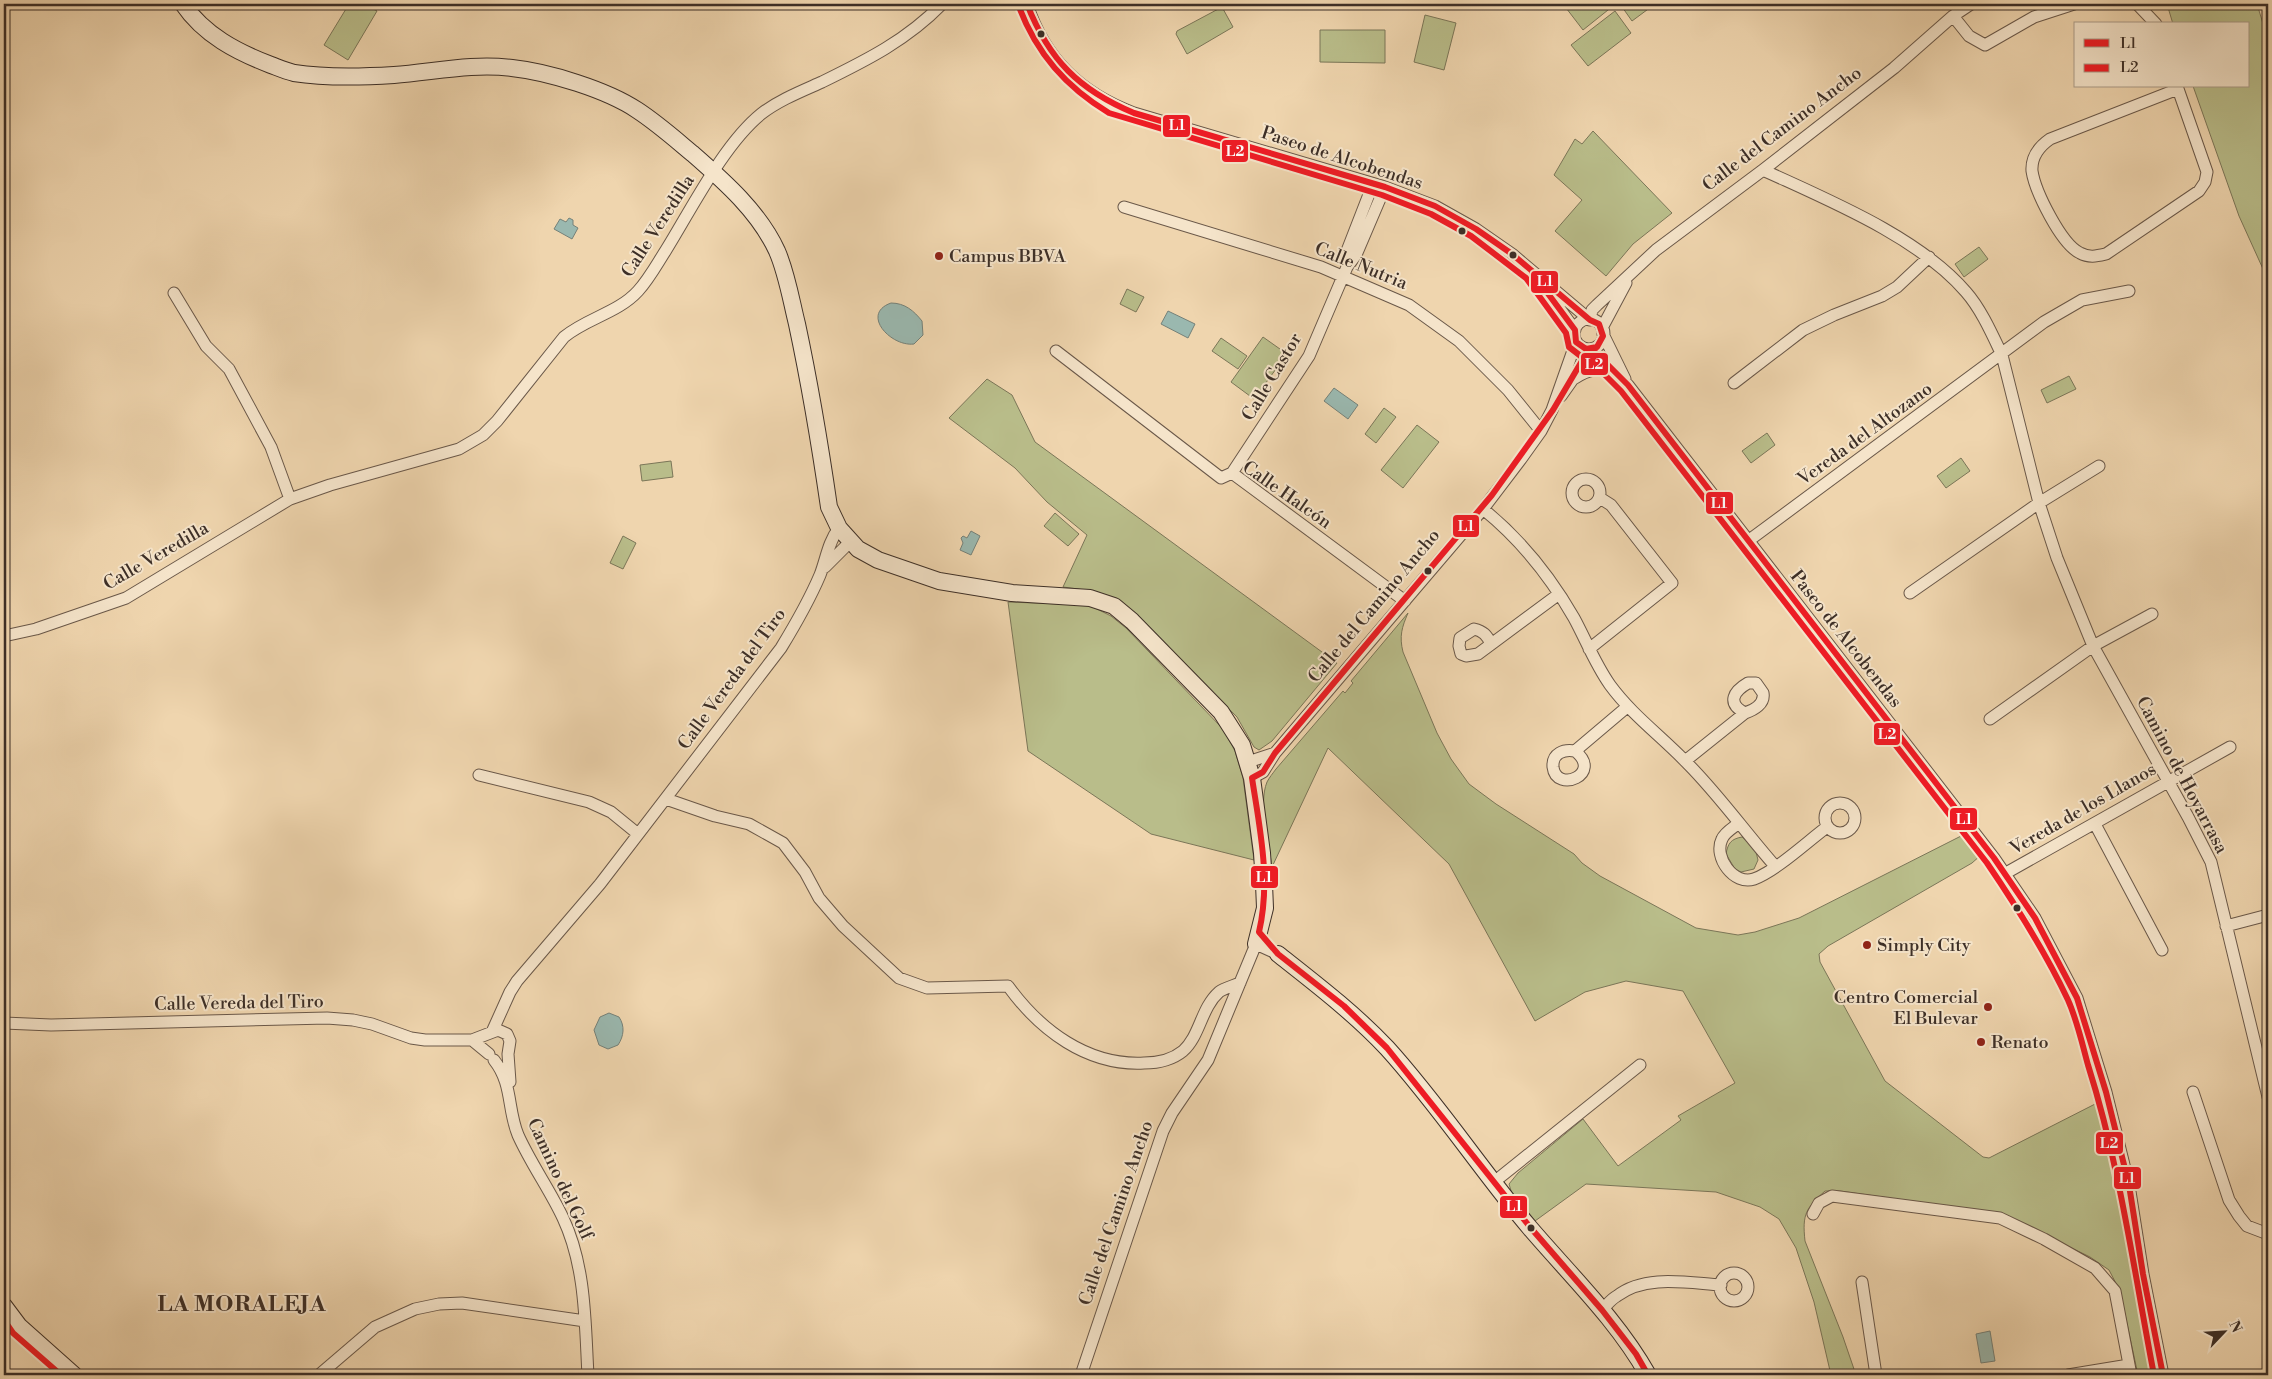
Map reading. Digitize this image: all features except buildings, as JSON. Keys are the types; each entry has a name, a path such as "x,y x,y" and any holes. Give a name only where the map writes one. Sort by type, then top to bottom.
{"street":[{"path":"183,4 190,14 220,41 246,55 292,73 340,76 395,75 472,66 512,68 544,73 608,95 636,109 671,134 714,173 753,213 777,251 786,279 808,373 829,507 839,528 850,542 878,560 940,581 1012,593 1090,598 1114,606 1132,621 1221,712 1235,732 1250,770 1262,853 1264,884 1265,908 1258,938 1344,1006 1387,1048 1530,1228 1602,1310 1636,1354 1648,1375"},
{"name":"Calle Veredilla","path":"4,636 36,629 126,598 290,499 330,485 459,449 483,434 497,421 564,337 578,326 614,309 638,291 737,139 762,113 778,103 876,56 916,28 942,4"},
{"name":"Paseo de Alcobendas","path":"1027,4 1040,35 1064,69 1095,95 1113,105 1385,187 1435,206 1476,230 1532,272 1590,320"},
{"name":"Calle del Camino Ancho","path":"1590,320 1592,310 1633,271 1691,223 1763,170 1894,68 1953,16 1970,4"},
{"path":"1953,16 1969,36 1985,45 2034,17 2074,4"},
{"path":"2137,4 2154,22"},
{"path":"2176,88 2050,139 2039,147 2032,169 2036,183 2056,226 2073,249 2081,254 2093,257 2106,254 2198,191 2205,182 2207,172 2178,88"},
{"name":"Camino de Hoyarrasa","path":"1763,170 1819,196 1901,239 1929,257 1966,292 1993,336 2002,355 2040,503 2057,558 2093,646 2211,862 2265,1071 2268,1097"},
{"name":"Calle Castor","path":"1345,271 1345,256 1373,184"},
{"name":"Calle Castor","path":"1232,473 1309,356 1345,271 1356,255 1385,187"},
{"name":"Calle Nutria","path":"1124,207 1345,271 1408,305 1459,340 1508,390 1541,431"},
{"path":"1734,383 1804,330 1825,319 1882,296 1897,287 1929,257"},
{"name":"Calle del Camino Ancho","path":"1603,331 1633,271"},
{"name":"Paseo de Alcobendas","path":"1532,272 1576,336"},
{"path":"2002,355 2044,322 2082,300 2129,291"},
{"path":"174,293 206,346 229,369 271,447 290,499"},
{"path":"1590,320 1599,324 1603,331 1600,344 1590,349 1580,346 1576,336 1583,321 1590,320"},
{"name":"Paseo de Alcobendas","path":"1603,331 1628,385"},
{"name":"Calle del Camino Ancho","path":"1552,410 1576,336"},
{"name":"Paseo de Alcobendas","path":"1590,349 1628,385 2006,873 2035,918 2077,998 2106,1092 2129,1185 2143,1274 2163,1375"},
{"name":"Calle del Camino Ancho","path":"1250,770 1262,772 1275,753 1483,509 1541,431 1590,349"},
{"name":"Calle Halcón","path":"1056,351 1222,478 1232,473 1404,601"},
{"name":"Vereda del Altozano","path":"1748,541 2002,355"},
{"path":"1574,378 1587,370 1599,368 1612,371"},
{"path":"1910,593 2040,503 2099,466"},
{"path":"1589,649 1672,583 1611,505 1600,498"},
{"path":"1483,509 1504,526 1531,554 1559,594 1589,649 1627,707 1685,761 1722,800 1775,866"},
{"name":"Calle Vereda del Tiro","path":"491,1033 517,981 600,884 781,648 820,575 831,541 839,528"},
{"name":"Calle Vereda del Tiro","path":"820,575 834,556 850,542"},
{"path":"1490,644 1559,594"},
{"path":"1990,719 2093,646 2152,614"},
{"path":"1575,751 1627,707"},
{"path":"1685,761 1745,713"},
{"name":"Vereda de los Llanos","path":"2006,873 2230,747"},
{"path":"1250,770 1275,753"},
{"path":"479,775 589,802 611,812 638,834"},
{"path":"666,799 715,816 749,824 783,843 805,872 819,898 843,926 899,978 927,988 1008,986 1023,1007 1055,1035 1090,1055 1125,1064 1171,1060 1185,1049 1207,1008 1219,992 1240,983"},
{"path":"1739,823 1722,840 1720,847 1721,858 1731,873 1738,878 1754,879 1775,866 1827,827"},
{"path":"2095,824 2162,950"},
{"path":"2226,926 2268,915"},
{"name":"Calle del Camino Ancho","path":"1081,1375 1163,1131 1172,1113 1208,1060 1258,938"},
{"path":"504,1008 507,1034 510,1041 508,1054 510,1094"},
{"name":"Calle Vereda del Tiro","path":"4,1023 51,1025 327,1018 372,1024 411,1038 425,1040 472,1040 502,1031 507,1034"},
{"path":"491,1033 487,1041 491,1057"},
{"path":"472,1040 491,1057 500,1061 508,1054"},
{"name":"Camino del Golf","path":"491,1057 504,1072 510,1094 511,1113 518,1134 564,1219 572,1239 581,1275 588,1375"},
{"path":"1494,1182 1640,1065"},
{"path":"2193,1092 2229,1200 2247,1226 2268,1234"},
{"path":"1813,1214 1819,1203 1832,1196 2000,1218 2044,1239 2095,1268 2115,1291 2130,1370 2068,1375"},
{"path":"1602,1310 1623,1292 1653,1283 1671,1281 1721,1285"},
{"path":"1862,1282 1876,1375"},
{"path":"319,1375 375,1327 416,1309 439,1304 462,1302 585,1321"},
{"path":"4,1306 19,1326 74,1375"}],"green space":[{"path":"349,4 364,4 377,11 348,60 324,45"},
{"path":"1563,4 1611,4 1613,6 1583,30"},
{"path":"1620,4 1655,4 1632,21"},
{"path":"2167,4 2257,4 2268,40 2268,280 2239,216 2194,88 2250,88 2250,22 2172,22"},
{"path":"1222,7 1233,27 1187,54 1176,34 1177,31"},
{"path":"1615,11 1631,33 1588,66 1571,45"},
{"path":"1425,15 1456,23 1444,70 1414,62"},
{"path":"1320,30 1385,30 1385,63 1320,62"},
{"path":"1593,131 1672,213 1633,244 1606,276 1555,231 1582,200 1554,175 1575,139 1582,144"},
{"path":"1979,247 1988,259 1964,277 1955,264"},
{"path":"1127,289 1144,297 1136,312 1120,304"},
{"path":"1263,337 1287,354 1254,399 1231,382"},
{"path":"1221,338 1247,356 1238,369 1212,351"},
{"path":"2069,376 2076,389 2047,403 2041,390"},
{"path":"987,379 1012,395 1035,442 1337,663 1272,741 1259,750 1254,747 1237,717 1127,606 1112,598 1096,593 1063,587 1087,535 1047,502 1015,468 949,418"},
{"path":"1384,408 1396,417 1376,443 1365,434"},
{"path":"1417,425 1439,442 1403,488 1381,470"},
{"path":"1767,433 1775,445 1751,463 1742,451"},
{"path":"1961,458 1970,471 1946,488 1937,476"},
{"path":"671,461 673,477 642,481 640,465"},
{"path":"1055,513 1079,534 1068,546 1044,526"},
{"path":"623,536 636,543 623,569 610,563"},
{"path":"1008,602 1089,605 1111,616 1126,628 1223,729 1235,751 1243,778 1254,860 1151,834 1028,751"},
{"path":"1408,613 1402,632 1403,652 1437,733 1451,759 1469,784 1496,804 1574,854 1582,863 1600,876 1696,928 1738,935 1755,932 1799,918 1965,834 1981,855 1972,863 1828,946 1819,954 1820,962 1885,1081 1983,1157 1989,1158 2101,1101 2154,1375 2138,1375 2120,1291 2109,1270 2090,1257 2002,1214 1840,1191 1825,1191 1813,1202 1805,1218 1805,1241 1856,1375 1831,1375 1814,1302 1796,1248 1779,1219 1760,1207 1716,1192 1586,1184 1535,1221 1512,1194 1509,1184 1518,1173 1583,1119 1618,1166 1681,1120 1678,1116 1735,1083 1683,991 1626,981 1585,992 1535,1021 1449,864 1328,748 1272,867 1264,812 1267,782 1343,691 1345,693 1353,683 1351,681"},
{"path":"1742,837 1755,848 1758,860 1754,869 1741,872 1735,869 1726,854 1731,842"}],"water":[{"path":"569,218 573,220 573,225 578,228 572,239 554,229 560,219 566,222"},
{"path":"891,303 901,304 909,308 922,321 923,335 914,344 905,344 896,340 882,329 878,314 882,308"},
{"path":"1168,311 1195,324 1188,338 1161,324"},
{"path":"1334,388 1358,405 1348,419 1324,401"},
{"path":"971,531 980,536 971,555 960,550 963,543 961,538 963,536 967,538"},
{"path":"609,1013 619,1017 623,1031 618,1045 608,1049 599,1045 594,1030 600,1017"},
{"path":"1990,1331 1995,1361 1981,1363 1976,1334"}],"transit line":[{"name":"L1","path":"1027,4 1045,41 1056,57 1068,71 1097,94 1134,113 1385,187 1435,206 1476,229 1512,254 1590,320 1599,324 1603,336 1597,347 1586,349 1576,342 1575,330 1532,272"},
{"name":"L2","path":"1019,7 1035,40 1055,68 1079,92 1109,113 1382,195 1431,214 1471,236 1526,278 1566,333 1569,347 1582,357 1588,358 1621,391 1987,863 2020,913 2050,964 2074,1016 2109,1141 2126,1219 2154,1375"},
{"name":"L1","path":"1589,349 1553,410 1492,495 1275,753 1263,772 1252,778 1261,836 1264,874 1264,893 1259,932 1278,954 1344,1006 1387,1048 1530,1227 1602,1310 1636,1354 1648,1375"},
{"name":"L1","path":"1592,349 1628,385 1994,858 2035,918 2077,998 2106,1092 2129,1185 2143,1274 2163,1375"},
{"name":"L2","path":"4,1320 13,1333 61,1375"}],"place":[{"name":"Campus BBVA","path":"939,256"},
{"name":"Simply City","path":"1867,945"},
{"name":"Centro Comercial El Bulevar","path":"1988,1007"},
{"name":"Renato","path":"1981,1042"}],"district":[{"name":"LA MORALEJA","path":"242,1304"}]}
